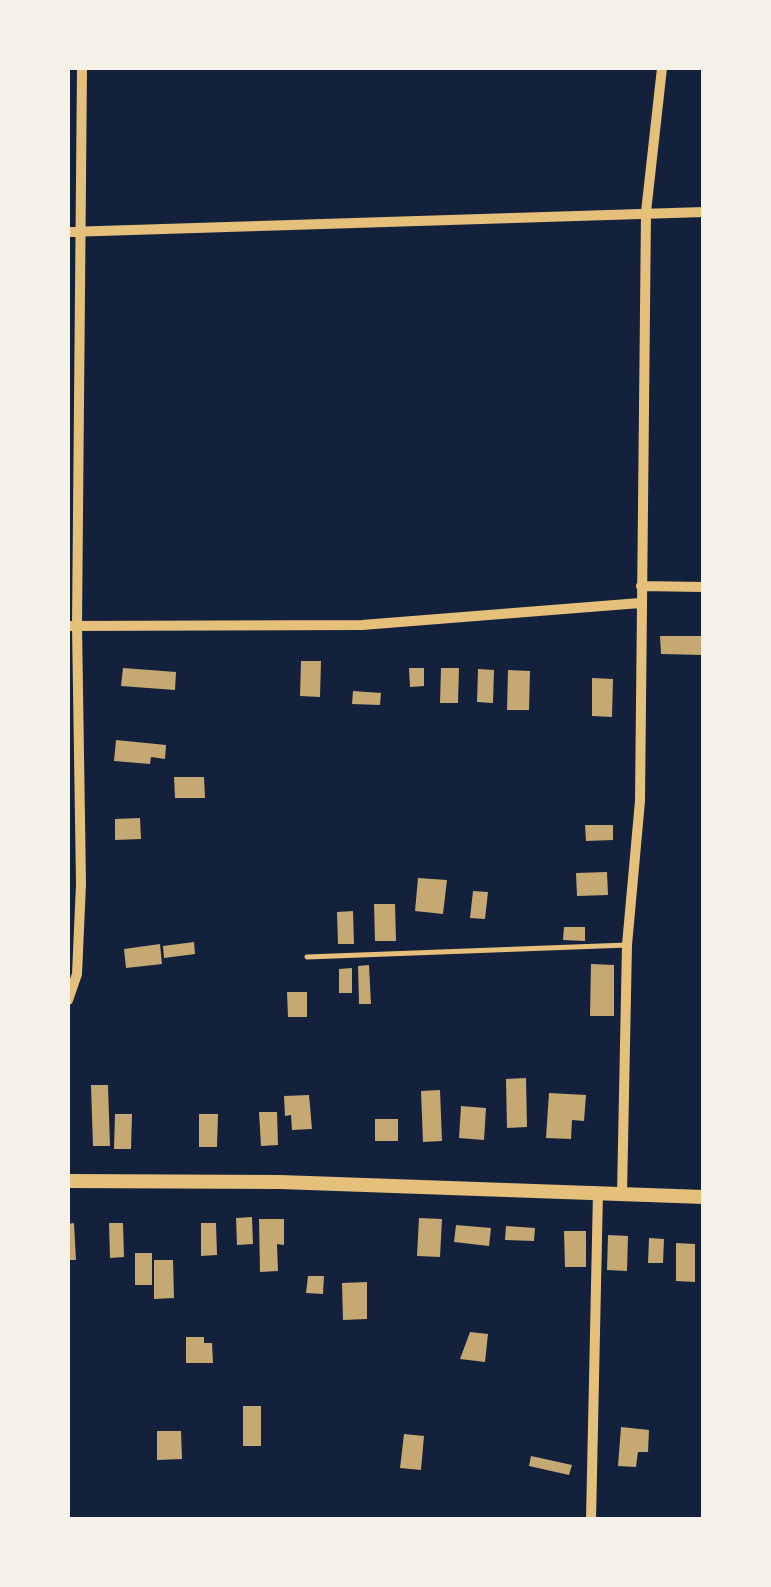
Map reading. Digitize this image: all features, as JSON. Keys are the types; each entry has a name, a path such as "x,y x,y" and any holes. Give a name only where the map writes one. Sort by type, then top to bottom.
{"street":[{"path":"68,1000 77,974 81,884 72,626 82,68"},
{"path":"622,1194 626,944 640,801 646,212 662,68"},
{"path":"68,232 704,212"},
{"path":"640,586 704,587"},
{"path":"72,626 362,626 640,603"},
{"path":"68,1180 704,1198"},
{"path":"591,1520 598,1192"}],"lane":[{"path":"307,957 626,944"}],"building":[{"path":"660,636 704,636 704,655 661,654"},
{"path":"301,661 321,661 320,697 300,696"},
{"path":"123,668 176,672 175,690 121,686"},
{"path":"409,668 424,668 424,686 410,687"},
{"path":"441,668 459,668 458,703 440,703"},
{"path":"478,669 494,670 493,703 477,702"},
{"path":"508,670 530,671 529,710 507,710"},
{"path":"592,678 613,679 612,717 592,716"},
{"path":"353,691 381,693 380,705 352,704"},
{"path":"116,740 166,745 165,759 151,757 150,764 114,761"},
{"path":"174,777 204,777 205,798 175,798"},
{"path":"140,818 141,839 115,840 115,819"},
{"path":"585,825 613,825 613,840 586,841"},
{"path":"607,872 608,895 577,896 576,873"},
{"path":"418,878 447,880 443,914 415,911"},
{"path":"473,891 488,892 485,919 470,918"},
{"path":"374,904 395,904 396,941 375,941"},
{"path":"353,911 354,944 338,944 337,912"},
{"path":"564,927 585,927 585,941 563,940"},
{"path":"194,942 195,954 164,958 163,946"},
{"path":"160,944 162,964 126,968 124,949"},
{"path":"591,964 614,965 614,1016 590,1016"},
{"path":"369,965 371,1004 359,1004 358,966"},
{"path":"352,968 352,993 339,993 339,969"},
{"path":"287,992 307,992 307,1017 288,1017"},
{"path":"526,1078 527,1127 507,1128 506,1079"},
{"path":"91,1085 108,1085 110,1146 93,1146"},
{"path":"440,1090 442,1141 423,1142 421,1091"},
{"path":"549,1093 586,1095 584,1121 572,1120 571,1139 546,1138"},
{"path":"309,1095 312,1129 292,1130 291,1115 285,1116 284,1096"},
{"path":"461,1106 486,1108 484,1140 459,1138"},
{"path":"259,1112 277,1112 278,1145 261,1146"},
{"path":"115,1114 132,1114 131,1149 114,1149"},
{"path":"199,1114 218,1114 217,1147 199,1147"},
{"path":"375,1119 398,1119 398,1141 375,1141"},
{"path":"252,1217 253,1244 237,1245 236,1218"},
{"path":"419,1218 442,1219 440,1257 417,1256"},
{"path":"259,1219 284,1219 284,1245 277,1244 278,1271 260,1272"},
{"path":"74,1223 76,1260 68,1260 68,1224"},
{"path":"109,1223 123,1223 124,1257 110,1258"},
{"path":"201,1223 216,1223 217,1255 201,1256"},
{"path":"456,1225 491,1228 489,1246 454,1242"},
{"path":"506,1226 535,1228 534,1241 505,1240"},
{"path":"564,1231 586,1231 586,1267 565,1267"},
{"path":"608,1235 628,1236 627,1271 607,1270"},
{"path":"649,1238 664,1239 663,1263 648,1263"},
{"path":"676,1243 695,1244 695,1282 676,1281"},
{"path":"135,1253 152,1253 152,1285 135,1285"},
{"path":"154,1260 173,1260 174,1298 154,1299"},
{"path":"308,1276 324,1276 323,1294 306,1293"},
{"path":"367,1282 367,1319 343,1320 342,1283"},
{"path":"470,1332 488,1334 485,1362 460,1359"},
{"path":"186,1337 204,1337 204,1343 212,1343 213,1363 186,1363"},
{"path":"243,1406 261,1406 261,1446 243,1446"},
{"path":"621,1427 649,1430 648,1452 638,1452 636,1467 618,1466"},
{"path":"157,1431 181,1431 182,1459 157,1460"},
{"path":"404,1434 424,1436 421,1470 400,1468"},
{"path":"531,1456 572,1465 569,1475 529,1466"}]}
